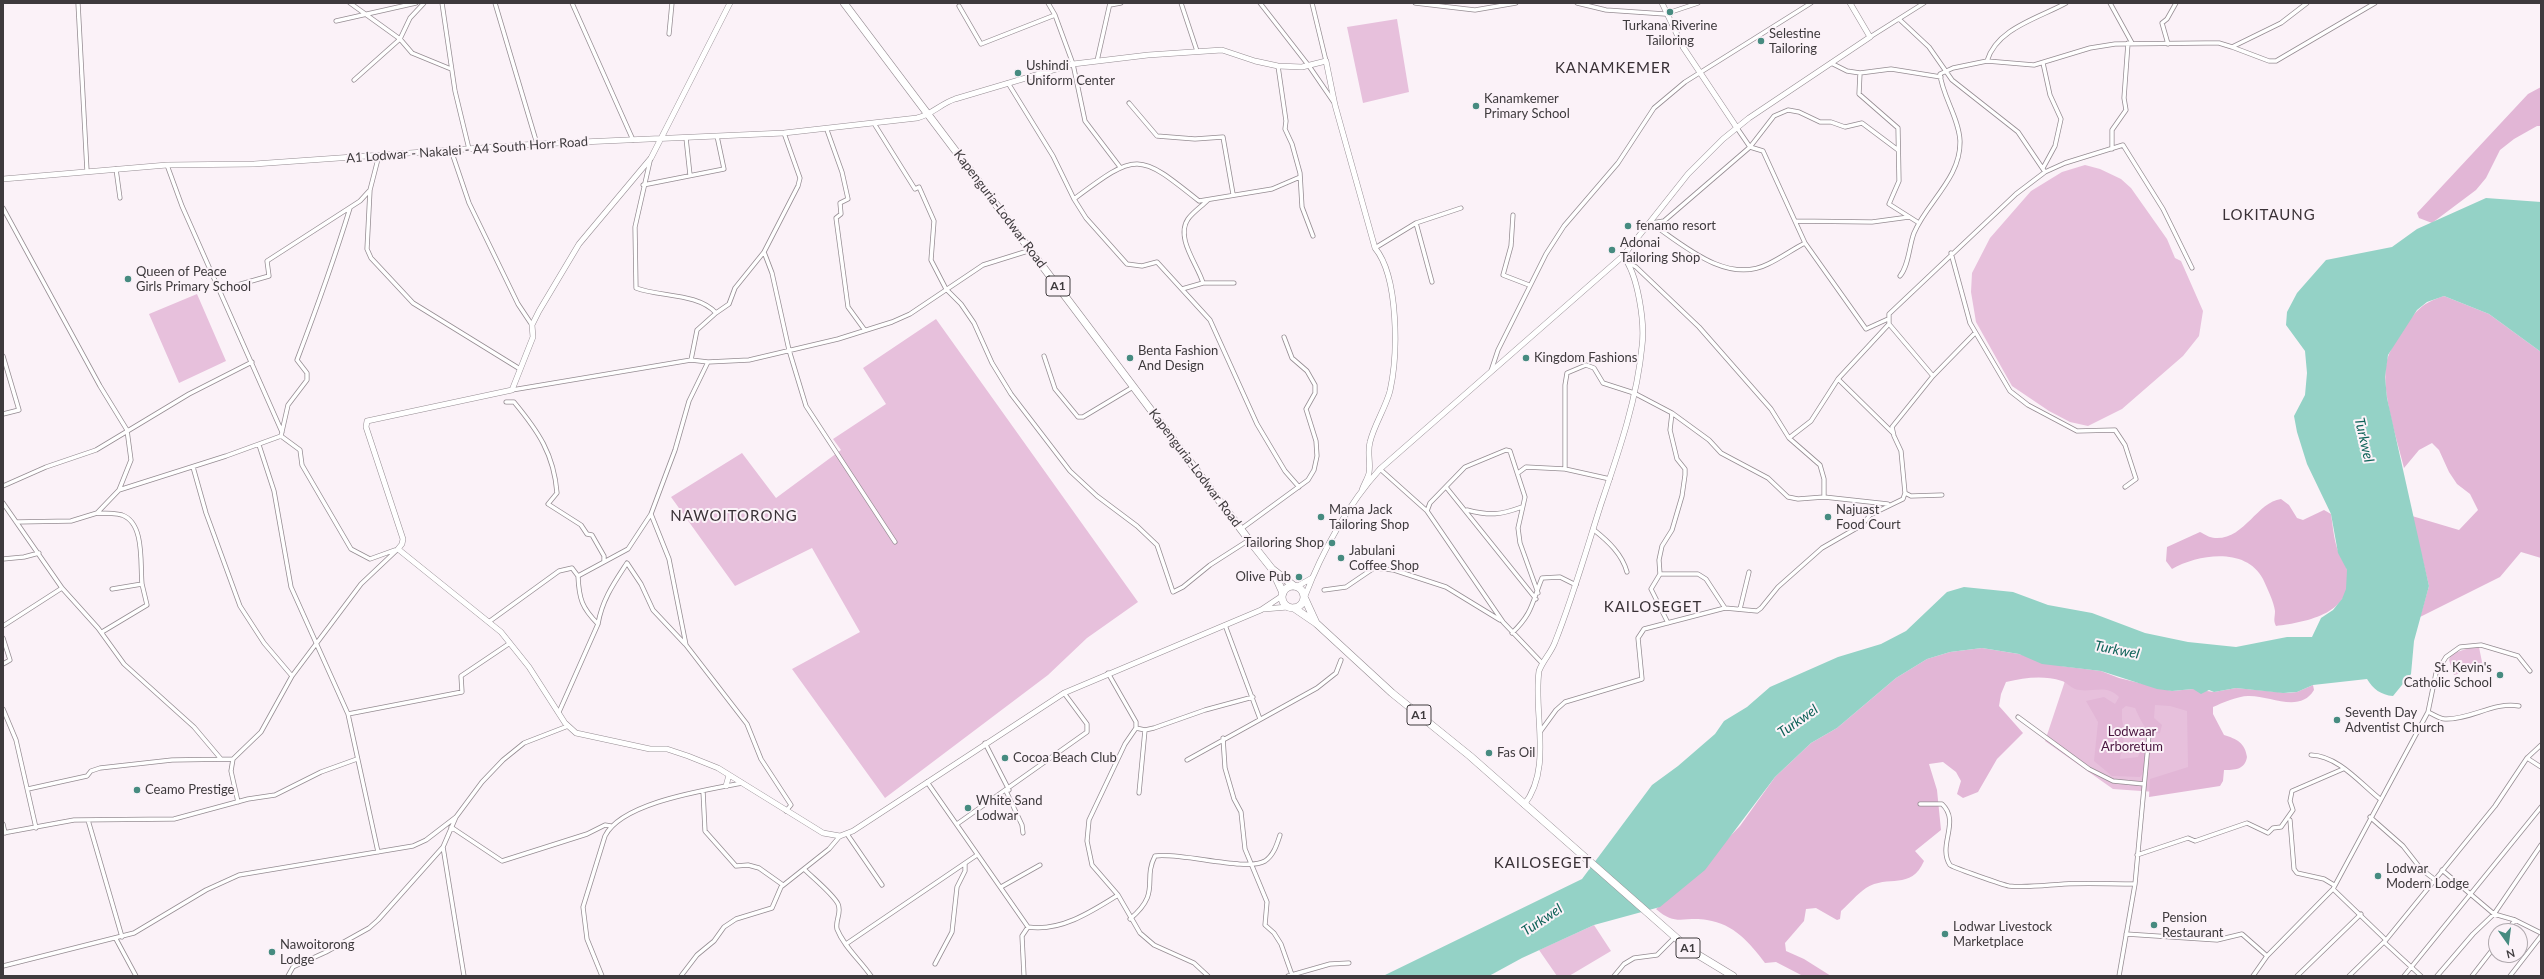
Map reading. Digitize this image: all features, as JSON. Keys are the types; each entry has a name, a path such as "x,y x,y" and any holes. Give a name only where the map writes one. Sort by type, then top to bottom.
{"highway":[{"name":"Kapenguria-Lodwar Road","path":"844,3 930,115 978,182 1032,250 1133,387 1249,540 1272,569 1295,587"},
{"name":"Kapenguria-Lodwar Road","path":"1272,569 1282,595"},
{"path":"1295,587 1305,597 1302,605 1291,607 1282,595 1285,589 1295,587"},
{"name":"A1","path":"1305,597 1316,623"},
{"name":"A1","path":"1291,607 1316,623 1392,693 1524,805 1690,950 1733,976"}],"street":[{"path":"78,3 87,171"},
{"path":"350,3 368,14 400,39 412,53 451,69"},
{"path":"336,21 416,3"},
{"path":"354,80 400,39 410,18 424,3"},
{"path":"442,3 451,69 469,149"},
{"path":"494,3 537,144"},
{"path":"572,3 633,140"},
{"path":"669,34 672,3"},
{"path":"716,313 711,307 682,297 636,288 635,228 643,185 651,158 729,3"},
{"path":"1048,3 1055,15 1074,64 1085,121 1120,167"},
{"path":"1097,61 1110,4 1121,3"},
{"path":"1181,3 1196,51"},
{"path":"1260,3 1309,66 1334,105"},
{"path":"1305,597 1312,578 1362,490 1369,472 1367,458 1370,442 1390,392 1396,349 1390,284 1383,258 1374,248 1334,105 1326,61 1312,3"},
{"path":"1415,3 1475,10 1514,3"},
{"path":"1577,3 1606,10 1666,14 1698,3"},
{"path":"1662,3 1674,33 1737,128 1750,147 1763,151 1805,243 1866,329 1888,319"},
{"path":"1491,373 1498,350 1529,285 1560,231 1618,163 1654,108 1675,89 1811,3"},
{"path":"1850,3 1870,37"},
{"path":"1362,490 1380,469 1623,256 1694,168 1737,128 1831,63 1924,3"},
{"path":"1987,61 1993,46 2008,33 2066,3"},
{"path":"2110,3 2130,43 2124,98 2126,110 2112,130 2112,149"},
{"path":"2168,44 2162,22 2167,19 2176,3"},
{"path":"2232,48 2281,23 2306,3"},
{"path":"1900,276 1919,224 1947,183 1959,150 1960,140 1955,118 1940,74 1946,71 1987,61 2023,66 2042,63 2090,48 2130,43 2219,43 2269,61 2276,61 2375,3"},
{"path":"959,6 981,44 1055,15"},
{"path":"1899,19 1926,44 1952,80 2018,132 2046,172"},
{"path":"930,115 945,103 1074,64 1196,51 1222,50 1255,61 1278,66 1309,66 1326,61"},
{"path":"1831,63 1847,71 1860,73 1890,69 1941,77"},
{"path":"2042,63 2050,95 2061,119 2055,146 2043,168"},
{"path":"1278,66 1286,121 1284,129 1292,144 1300,177 1302,207 1313,236"},
{"path":"1860,73 1859,94 1898,128 1899,181 1889,204 1919,224"},
{"path":"1008,83 1053,156 1074,199 1086,218 1127,264 1142,266 1157,262 1210,320 1257,424 1285,471 1299,486"},
{"path":"1129,103 1157,136 1195,138 1223,137 1233,194"},
{"path":"1651,223 1664,221 1750,147 1774,116 1788,110 1799,112 1820,122 1830,122 1845,127 1862,123 1898,150"},
{"name":"A1 Lodwar - Nakalei - A4 South Horr Road","path":"3,180 87,171 167,165 254,164 537,144 827,130 875,125 930,115"},
{"path":"875,125 915,189 919,187 929,207 934,221 931,260 946,289 961,304 974,323 998,374 1053,452 1097,496 1137,526 1157,545 1173,592 1183,587 1210,565 1249,540"},
{"path":"827,130 842,172 848,198 840,203 841,214 836,218 848,307 864,330"},
{"path":"690,360 697,330 716,313 729,304 735,288 764,252 800,178 784,133"},
{"path":"643,185 724,169 717,136"},
{"path":"686,138 690,176"},
{"path":"1933,376 1889,324 1889,314 1951,253 2016,194 2046,172 2065,163 2123,145 2135,168 2156,197 2192,268"},
{"path":"451,150 469,203 518,304 532,325 533,338 512,390"},
{"path":"379,155 370,190 367,249 371,258 413,303 520,369"},
{"path":"532,325 579,244 651,158"},
{"path":"1074,199 1120,167 1136,163 1147,164 1163,172 1199,201 1233,194 1272,189 1300,177"},
{"path":"167,165 182,206 252,362 282,434 300,450 302,465 351,549 370,559 398,549"},
{"path":"116,169 120,198"},
{"path":"220,290 269,276 267,261 350,208 370,190"},
{"path":"1203,283 1200,273 1189,253 1185,235 1187,220 1209,199"},
{"path":"3,208 100,386 128,430 131,460 119,490 97,513"},
{"path":"282,434 288,406 307,380 307,373 298,360 309,323 326,283 350,208"},
{"path":"1374,248 1416,222 1461,208"},
{"path":"1513,215 1511,246 1503,275 1529,285"},
{"path":"1795,221 1872,222 1909,217"},
{"path":"1416,222 1432,282"},
{"path":"1651,223 1682,245 1725,269 1744,271 1768,265 1805,243"},
{"path":"238,802 231,771 233,759 261,732 292,676 368,576 402,544 403,539 366,427 367,421 512,390 690,360 708,362 749,360 838,339 901,319 983,265 1032,250"},
{"path":"764,252 772,273 789,350 806,406 895,542"},
{"path":"1951,253 1975,333 2010,391 2028,405 2077,431 2115,430 2125,445 2136,479 2125,487"},
{"path":"1524,805 1536,784 1540,732 1538,679 1542,663 1554,647 1576,585 1610,479 1634,393 1643,338 1636,288 1629,264 1623,256"},
{"path":"1629,264 1636,268 1699,327 1771,408 1789,438 1822,469 1824,479 1824,497"},
{"path":"1182,289 1203,283 1234,283"},
{"path":"1789,438 1811,421 1838,379 1889,324"},
{"path":"1540,732 1556,710 1565,702 1642,679 1639,634 1648,627 1725,608 1757,611 1778,588 1818,552 1862,525 1870,515 1889,504 1903,499 1905,493 1901,451 1892,427 1933,376 1975,333"},
{"path":"1241,529 1308,480 1317,456 1316,441 1306,409 1315,393 1315,385 1307,371 1292,358 1284,337"},
{"path":"3,356 19,410 3,414"},
{"path":"1044,356 1056,389 1078,417 1083,417 1133,387"},
{"path":"3,486 46,467 96,450 189,394 252,362"},
{"path":"578,576 628,549 651,514 675,450 691,396 708,362"},
{"path":"1565,469 1564,384 1567,372 1586,365 1594,368 1603,383 1634,393 1672,413 1709,440 1721,453 1768,478 1788,497 1798,499 1824,497 1889,504"},
{"path":"1838,379 1893,433"},
{"path":"506,402 514,402 534,427 556,470 557,493 548,504 581,525 587,534 592,536 604,556 604,561"},
{"path":"1668,622 1652,589 1660,574 1659,560 1662,546 1672,530 1682,496 1685,475 1685,470 1677,459 1670,430 1672,413"},
{"path":"119,490 259,445 282,434"},
{"path":"259,445 274,491 291,587 318,643 331,679 348,714 378,852"},
{"path":"1427,511 1446,487 1465,467 1506,450 1510,451 1513,456 1525,497 1522,507 1522,520 1518,528 1520,543 1538,593"},
{"path":"193,467 206,513 240,606 264,643 292,676"},
{"path":"1518,473 1526,467 1565,469 1610,479"},
{"path":"1380,469 1427,511 1503,622 1542,663"},
{"path":"1446,487 1467,510 1536,599"},
{"path":"1905,493 1911,496 1942,495"},
{"path":"3,504 39,553 62,588 102,632 124,664 194,727 220,760"},
{"path":"1467,510 1487,516 1504,514 1522,507"},
{"path":"16,522 71,521 97,513 122,515 133,522 137,532 142,584 148,605 102,632"},
{"path":"651,514 668,558 686,645"},
{"path":"1594,530 1608,542 1620,556 1627,572"},
{"path":"398,549 490,621 529,667 568,726 583,736 650,749 667,749 704,762 729,775 823,833 840,836 847,834 1064,693 1108,673 1261,610 1282,595"},
{"path":"3,558 24,557 39,553"},
{"path":"559,712 598,624 600,611 607,594 627,563 641,584 653,610 686,645 747,724 761,759 791,805 786,811"},
{"path":"490,621 559,571 572,568 578,576 578,591 584,610 598,624"},
{"path":"1324,590 1346,587 1374,568 1394,570 1446,587 1503,622"},
{"path":"1740,609 1749,572"},
{"path":"1660,574 1698,574 1706,580 1725,608"},
{"path":"1512,633 1525,621 1536,599 1542,578 1550,576 1560,577 1576,585"},
{"path":"1295,587 1312,578"},
{"path":"112,589 142,584"},
{"path":"3,626 62,588"},
{"path":"1261,610 1291,607"},
{"path":"1225,624 1253,697 1260,720"},
{"path":"3,638 10,660 3,664"},
{"path":"348,714 462,692 461,676 510,643"},
{"path":"2253,976 2267,956 2334,887 2370,817 2411,747 2428,712 2436,673 2446,657 2460,648 2481,645 2518,656 2530,671"},
{"path":"1187,760 1223,738 1260,720 1331,678 1336,673 1341,660"},
{"path":"1108,673 1132,713 1136,728 1125,744 1089,820 1088,841 1092,865 1118,895 1130,919 1140,933 1154,946 1194,963 1208,976"},
{"path":"957,824 1007,791 1087,732 1087,724 1064,693"},
{"path":"1136,728 1145,730 1205,710 1253,697"},
{"path":"2428,712 2444,719 2491,710 2508,704 2519,706"},
{"path":"3,709 16,740 36,828"},
{"path":"2018,717 2090,769 2113,781 2144,784"},
{"path":"288,976 290,970 297,965 326,952 369,928 390,908 443,847 456,817 482,782 518,748 534,739 568,726"},
{"path":"1139,793 1145,730"},
{"path":"2119,976 2134,884 2149,734"},
{"path":"1223,738 1225,768 1234,799 1241,812 1245,849 1250,864 1262,884 1267,902 1265,925 1274,933 1279,941 1290,975 1330,964 1349,963"},
{"path":"985,743 1022,825 1023,833"},
{"path":"2349,976 2385,941 2434,878 2495,806 2527,758 2541,745"},
{"path":"2311,755 2330,758 2380,799"},
{"path":"2527,758 2541,768"},
{"path":"28,789 87,776 96,769 172,760 233,759"},
{"path":"3,824 4,833 74,820 105,818 174,819 238,802 275,795 321,772 357,759"},
{"path":"2137,856 2188,838 2195,841 2247,822 2268,833 2273,828 2281,827 2293,810 2290,801 2292,791 2343,769"},
{"path":"726,786 729,775"},
{"path":"927,782 1028,927 1039,929 1063,924 1086,914 1118,895"},
{"path":"602,976 588,939 584,907 605,836 611,826 636,809 702,791 742,783"},
{"path":"702,791 705,831 736,866 748,865 760,868 783,885"},
{"path":"1920,804 1942,804 1947,810 1951,824 1947,839 1947,859 1951,867 1956,870 1989,878 2008,886 2134,884"},
{"path":"2404,976 2472,895 2541,807"},
{"path":"3,966 116,939 134,933 206,890 239,875 315,860 378,852 418,844 456,817"},
{"path":"2370,817 2403,846 2421,869 2434,878"},
{"path":"88,820 122,937"},
{"path":"2290,820 2294,869 2297,873 2324,879 2334,887 2385,941 2421,976"},
{"path":"451,827 502,861 587,834 605,825 611,826"},
{"path":"847,834 882,886"},
{"path":"1130,919 1138,912 1149,895 1152,862 1155,856 1167,854 1216,862 1250,864 1264,861 1272,854 1280,834"},
{"path":"680,976 697,955 714,941 724,927 736,919 772,908 777,892 783,885 832,846 840,836"},
{"path":"2437,976 2473,934 2494,914 2541,845"},
{"path":"443,847 464,976"},
{"path":"846,944 977,855"},
{"path":"935,964 952,932 957,887 964,871 965,864"},
{"path":"1001,887 1040,866"},
{"path":"804,869 824,891 831,894 838,905 837,928 846,944 871,976"},
{"path":"2442,870 2494,914 2515,920 2541,934 2510,976"},
{"path":"2297,976 2361,914"},
{"path":"1024,976 1022,936 1028,927"},
{"path":"2126,934 2198,940 2217,940 2242,934 2267,956"},
{"path":"1614,976 1624,964 1634,958 1656,955 1675,937"},
{"path":"116,939 136,976"},
{"path":"2472,976 2488,955"}],"green space":[{"path":"1397,19 1409,92 1363,103 1347,27"},
{"path":"2085,165 2100,169 2121,179 2131,188 2167,239 2175,258 2181,261 2203,311 2199,336 2183,356 2122,409 2088,426 2070,422 2049,411 2012,386 1976,322 1971,292 1972,273 1990,238 2031,191 2062,172"},
{"path":"197,294 226,361 179,383 149,314"},
{"path":"936,319 1138,602 1087,638 1048,675 885,798 792,669 860,632 812,548 735,586 671,497 742,453 776,498 841,450 833,439 886,404 863,368"},
{"path":"2475,646 2479,647 2483,667 2454,675 2449,660 2451,654"},
{"name":"Lodwaar Arboretum","path":"2068,672 2200,703 2205,785 2155,792 2113,789 2045,741"},
{"path":"1594,925 1611,951 1569,976 1557,976 1539,950"}],"shaded area":[{"path":"2541,87 2541,126 2537,126 2514,139 2500,150 2486,178 2476,190 2432,223 2419,218 2417,213 2528,94"},
{"path":"2444,296 2489,314 2541,352 2541,558 2521,552 2500,577 2420,617 2429,586 2412,516 2459,530 2478,510 2470,494 2457,484 2449,472 2439,450 2432,443 2419,450 2404,468 2389,410 2385,379 2389,354 2408,323 2420,308 2430,301"},
{"path":"2281,499 2289,505 2297,518 2303,520 2324,510 2331,514 2336,544 2347,570 2348,585 2344,596 2337,606 2326,613 2301,622 2276,626 2274,620 2274,607 2263,579 2255,569 2245,562 2234,558 2221,556 2208,557 2183,564 2172,569 2166,561 2167,547 2200,532 2213,538 2225,537 2234,533 2272,502"},
{"path":"1982,648 2019,654 2061,666 2101,671 2119,678 2172,691 2193,689 2214,692 2236,688 2288,693 2297,692 2313,685 2314,690 2308,697 2301,701 2284,702 2256,696 2244,696 2213,707 2213,714 2224,735 2240,742 2244,748 2247,757 2244,765 2235,769 2224,770 2223,781 2220,786 2149,797 2150,779 2188,767 2187,711 2170,706 2155,705 2154,718 2162,725 2160,733 2155,733 2147,729 2141,721 2135,708 2126,706 2122,709 2122,720 2125,732 2120,759 2138,757 2140,751 2144,753 2145,770 2140,777 2112,776 2094,761 2098,722 2086,701 2104,697 2115,704 2119,697 2109,691 2075,689 2064,682 2055,679 2027,678 2006,682 2001,694 1999,706 2023,733 1997,759 1978,792 1963,798 1957,794 1961,781 1956,772 1943,762 1929,764 1937,790 1941,830 1915,851 1924,861 1919,870 1913,876 1906,879 1874,884 1866,888 1841,911 1840,919 1837,920 1816,908 1806,909 1804,921 1785,943 1786,951 1804,959 1831,976 1803,976 1776,962 1765,963 1753,948 1733,930 1717,922 1699,919 1680,920 1669,918 1656,909 1675,893 1740,826 1775,777 1811,743 1837,728 1896,678 1927,659 1950,652"}],"water":[{"name":"Turkwel","path":"2486,198 2541,202 2541,352 2489,314 2444,296 2427,302 2417,310 2388,355 2385,377 2387,398 2429,586 2414,641 2411,674 2393,696 2378,691 2367,679 2313,685 2297,692 2283,693 2236,688 2214,692 2209,690 2201,694 2193,689 2172,691 2157,689 2101,671 2042,664 2019,654 1982,648 1950,652 1927,659 1896,678 1837,728 1811,743 1775,777 1705,870 1660,907 1594,925 1522,958 1489,976 1383,976 1582,879 1652,785 1678,766 1715,734 1724,721 1747,707 1770,687 1838,657 1881,644 1906,631 1947,592 1964,587 2013,592 2048,605 2092,613 2145,633 2188,642 2236,647 2287,637 2312,637 2321,618 2333,610 2342,599 2346,589 2347,570 2338,553 2331,514 2307,464 2297,432 2294,416 2305,395 2307,373 2305,351 2286,325 2287,312 2297,293 2326,260 2392,247 2417,229"}],"place":[{"name":"Turkana Riverine Tailoring","path":"1670,12"},
{"name":"Selestine Tailoring","path":"1761,41"},
{"name":"Ushindi Uniform Center","path":"1018,73"},
{"name":"Kanamkemer Primary School","path":"1476,106"},
{"name":"fenamo resort","path":"1628,226"},
{"name":"Adonai Tailoring Shop","path":"1612,250"},
{"name":"Queen of Peace Girls Primary School","path":"128,279"},
{"name":"Benta Fashion And Design","path":"1130,358"},
{"name":"Kingdom Fashions","path":"1526,358"},
{"name":"Mama Jack Tailoring Shop","path":"1321,517"},
{"name":"Najuast Food Court","path":"1828,517"},
{"name":"Tailoring Shop","path":"1332,543"},
{"name":"Jabulani Coffee Shop","path":"1341,558"},
{"name":"Olive Pub","path":"1299,577"},
{"name":"St. Kevin's Catholic School","path":"2500,675"},
{"name":"Seventh Day Adventist Church","path":"2337,720"},
{"name":"Fas Oil","path":"1489,753"},
{"name":"Cocoa Beach Club","path":"1005,758"},
{"name":"Ceamo Prestige","path":"137,790"},
{"name":"White Sand Lodwar","path":"968,808"},
{"name":"Lodwar Modern Lodge","path":"2378,876"},
{"name":"Pension Restaurant","path":"2154,925"},
{"name":"Lodwar Livestock Marketplace","path":"1945,934"},
{"name":"Nawoitorong Lodge","path":"272,952"}],"district":[{"name":"KANAMKEMER","path":"1613,68"},
{"name":"LOKITAUNG","path":"2269,215"},
{"name":"NAWOITORONG","path":"734,516"},
{"name":"KAILOSEGET","path":"1653,607"},
{"name":"KAILOSEGET","path":"1543,863"}]}
